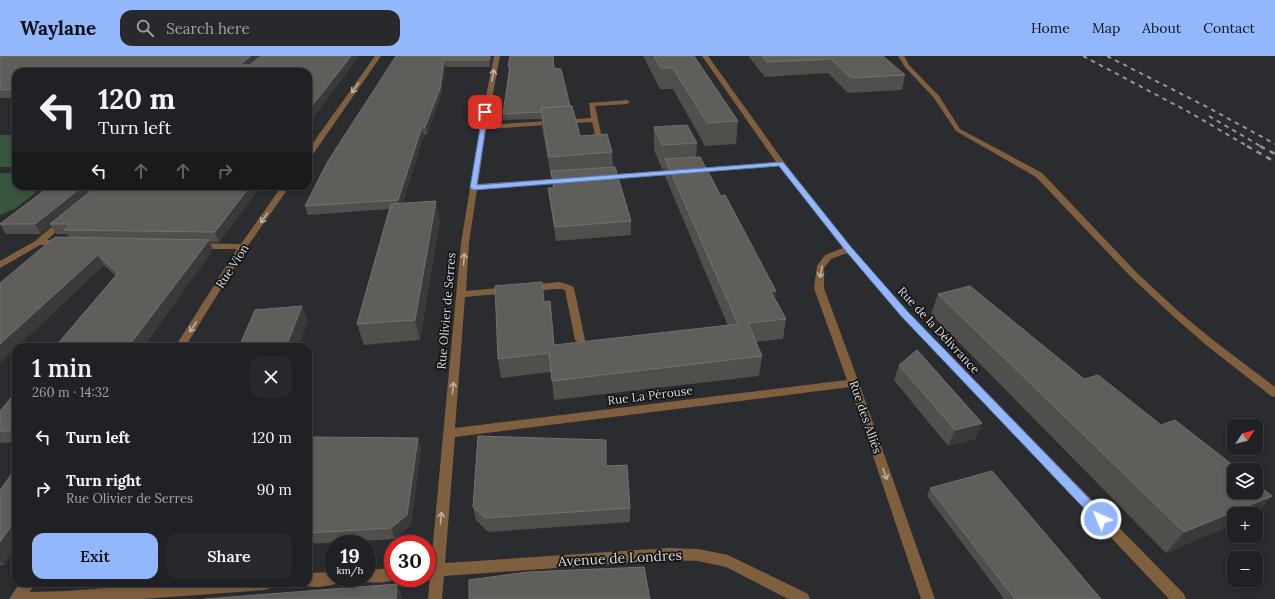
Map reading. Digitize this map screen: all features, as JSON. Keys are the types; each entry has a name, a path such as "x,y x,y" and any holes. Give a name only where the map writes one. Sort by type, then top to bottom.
{"street":[{"path":"312,149 378,56"},
{"name":"Rue Olivier de Serres","path":"436,539 449,433 466,243 482,127 497,56"},
{"name":"Rue de la Délivrance","path":"705,56 781,164 848,249 905,314 957,369 1179,599"},
{"path":"901,56 907,66 937,97 958,130 1006,154 1039,175 1134,275 1176,314 1209,342 1275,393"},
{"path":"600,143 591,104 626,102"},
{"path":"482,127 594,120"},
{"path":"600,178 781,164"},
{"path":"474,188 576,180"},
{"name":"Rue Vion","path":"183,343 243,247 283,190"},
{"path":"0,265 38,243 73,214"},
{"path":"38,243 73,243"},
{"path":"189,246 243,247"},
{"name":"Rue des Alliés","path":"848,249 828,257 820,268 819,288 854,383 928,599"},
{"path":"461,294 560,285 569,288 580,340"},
{"name":"Rue La Pérouse","path":"449,433 854,383"},
{"name":"Avenue de Londres","path":"436,571 491,565 668,554 698,555 728,561 803,599"},
{"path":"312,580 324,579"},
{"path":"17,599 25,587"},
{"path":"17,599 65,598 212,587"},
{"name":"Rue Olivier de Serres","path":"434,587 435,599"}],"green space":[{"path":"0,135 12,135 12,167 0,167"},
{"path":"0,173 12,173 12,190 34,190 35,193 16,208 0,215"}],"building":[{"path":"0,56 251,56 242,63 242,65 250,65 261,56 351,56 312,106 312,68 12,68 12,89 0,90"},
{"path":"396,56 490,56 489,60 444,60 440,89 425,127 422,127 398,200 305,206 328,161"},
{"path":"510,56 553,56 554,68 561,69 570,106 541,108 541,112 503,114"},
{"path":"654,56 694,56 738,121 707,123 673,68 661,68"},
{"path":"762,56 883,56 905,75 851,78 831,59 767,62"},
{"path":"572,106 580,136 607,134 612,152 549,157 541,108"},
{"path":"687,125 697,143 662,145 654,127"},
{"path":"700,157 721,196 725,195 741,225 776,291 771,292 786,319 748,323 762,356 552,381 549,353 498,359 495,286 542,282 544,302 550,301 554,345 738,324 665,159"},
{"path":"615,167 631,221 555,227 548,188 554,188 551,171"},
{"path":"45,190 78,190 35,224 0,224"},
{"path":"92,190 247,190 215,232 64,230 70,224 50,224"},
{"path":"436,201 415,320 357,324 391,204"},
{"path":"55,237 209,240 131,343 58,343 118,273 98,255 0,344 0,283"},
{"path":"970,286 1084,379 1098,375 1161,425 1175,420 1230,463 1227,463 1227,499 1263,499 1263,489 1272,496 1245,507 1227,507 1227,514 1184,532 938,294"},
{"path":"302,306 288,343 241,343 255,310"},
{"path":"917,350 982,423 955,430 899,365"},
{"path":"12,397 12,431 0,431 0,411"},
{"path":"478,436 606,440 606,466 627,465 630,508 485,518 473,507"},
{"path":"312,437 418,438 407,515 391,528 312,533"},
{"path":"992,471 1101,599 1015,599 930,488"},
{"path":"12,474 12,525 0,542 0,490"},
{"path":"644,567 650,599 469,599 469,580 528,572"},
{"path":"376,586 397,587 396,599 205,599 359,587 376,587"}],"railway":[{"path":"1083,56 1187,111 1249,147"},
{"path":"1107,56 1207,107 1275,144"},
{"path":"1209,116 1262,147"},
{"path":"1247,146 1275,162"},
{"path":"1260,146 1275,154"}],"route":[{"path":"485,112 474,188 781,164 848,249 905,314 1101,519"}]}
